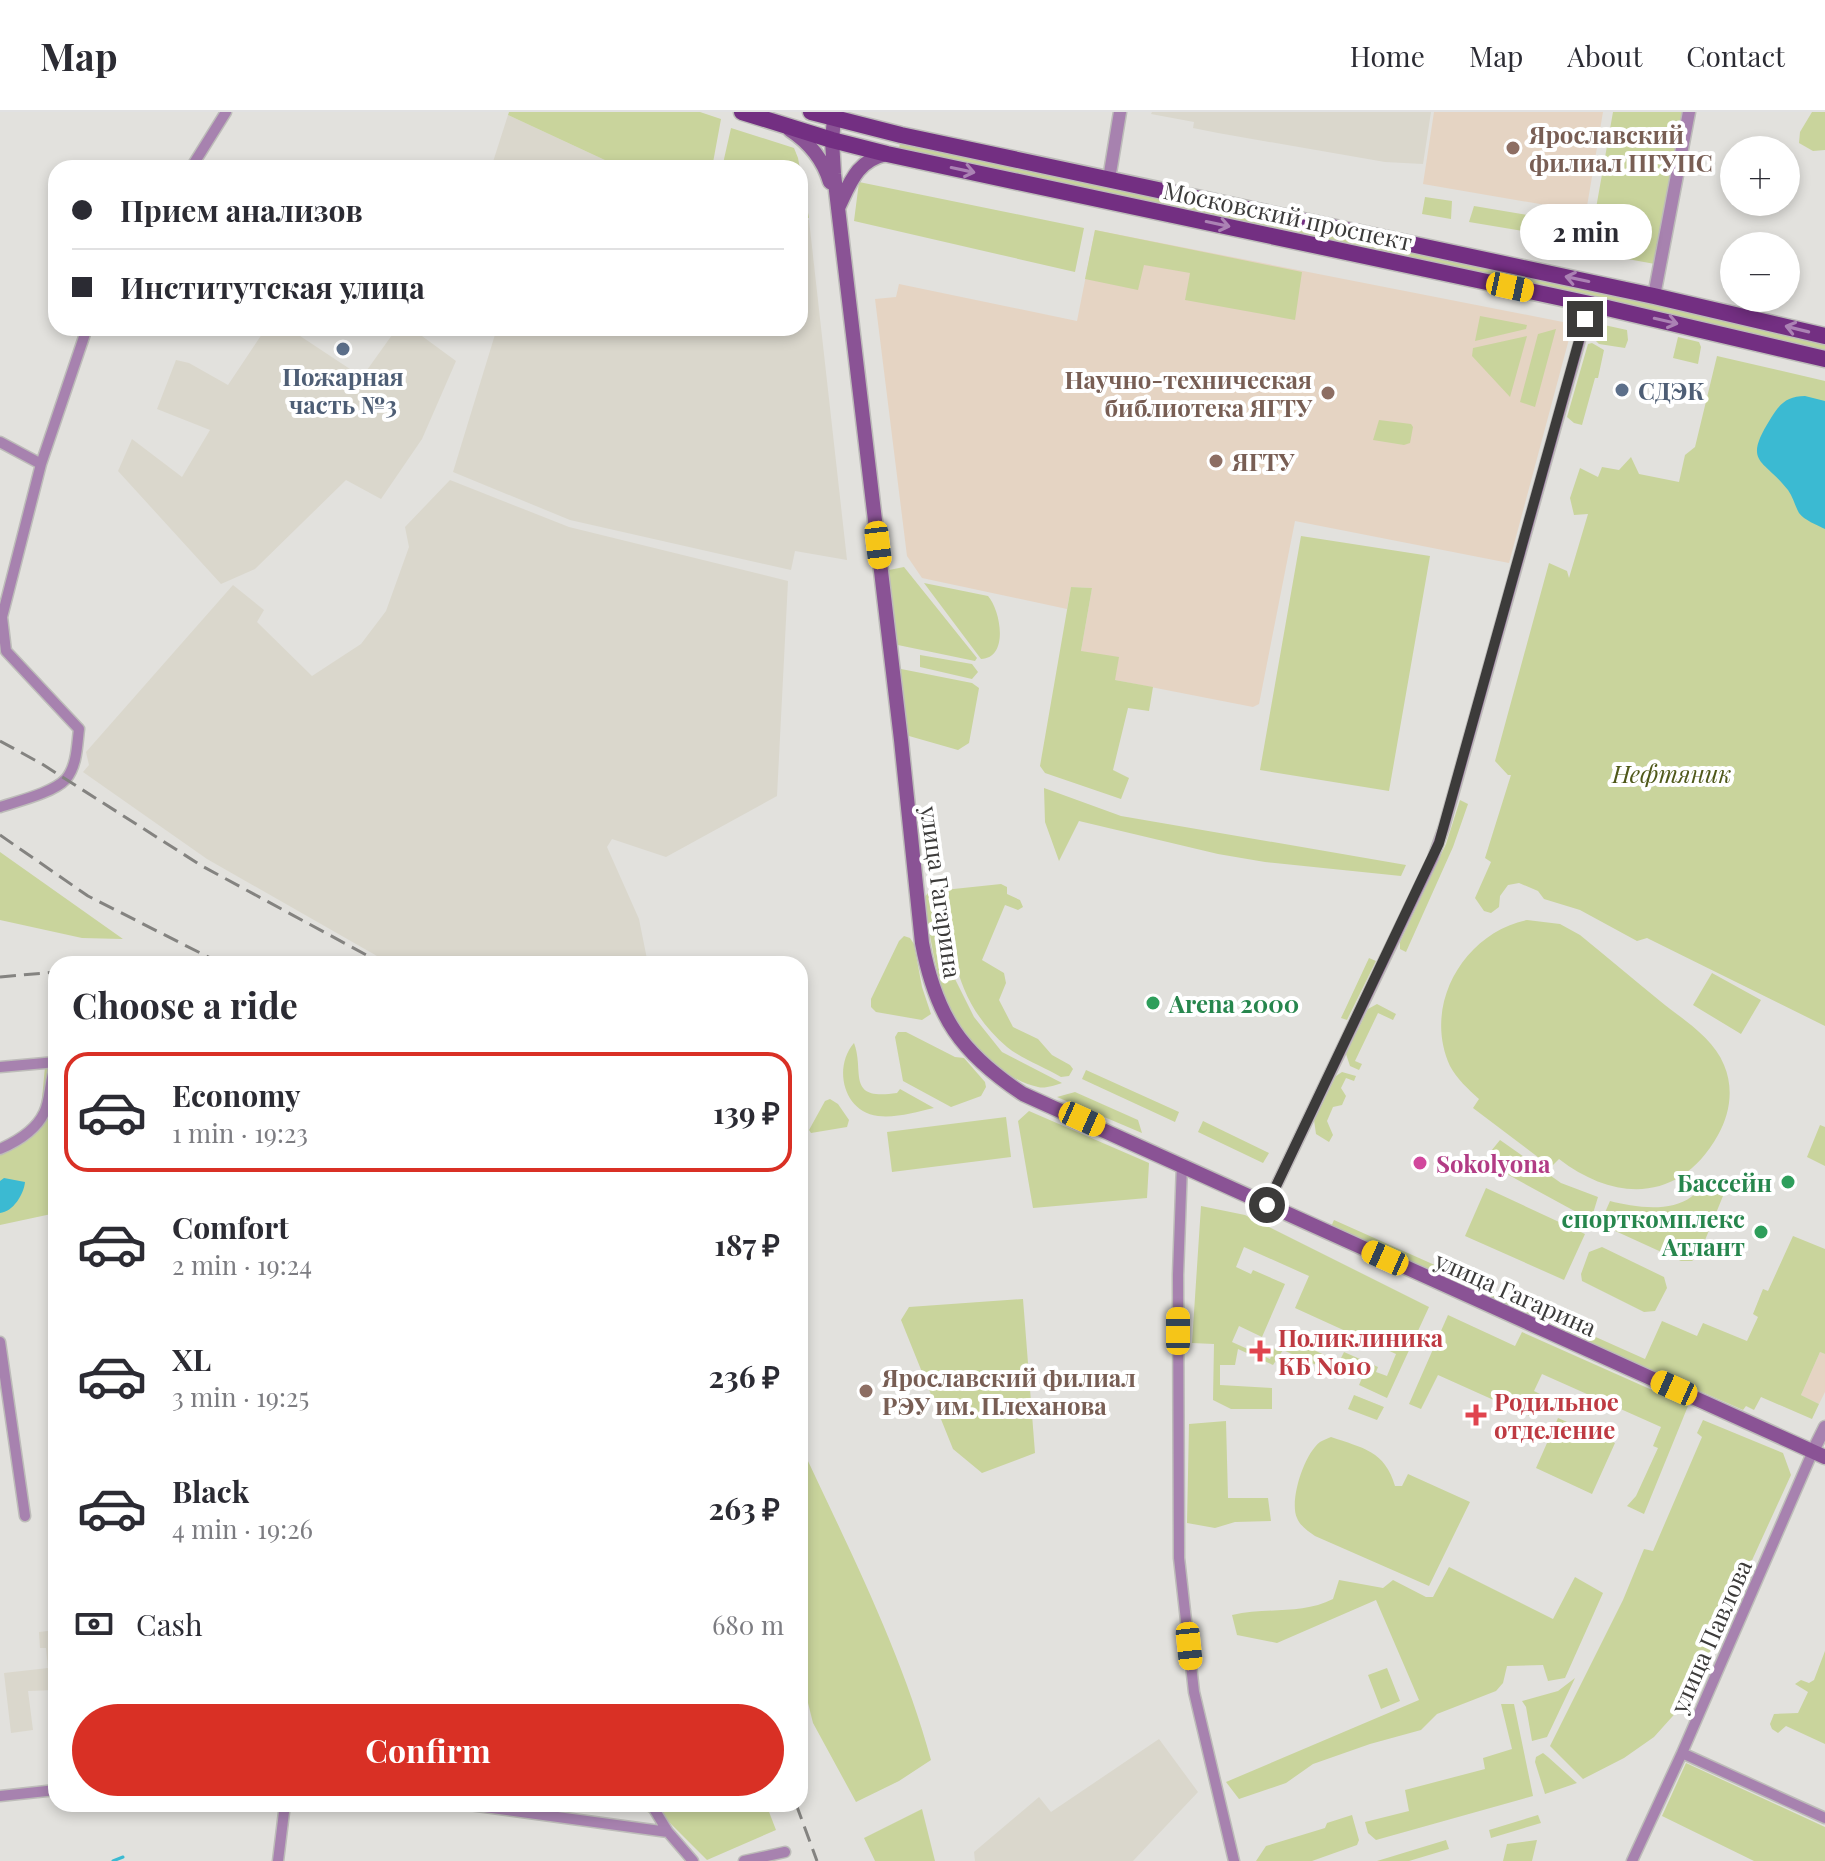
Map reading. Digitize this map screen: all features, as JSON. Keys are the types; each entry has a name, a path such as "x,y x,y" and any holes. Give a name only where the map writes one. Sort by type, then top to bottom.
{"main road":[{"name":"Московский проспект","path":"742,112 887,154 1590,304 1825,359"},
{"name":"Московский проспект","path":"811,112 1825,336"},
{"name":"улица Гагарина","path":"834,119 832,140 838,209 922,943 937,1002 966,1047 993,1074 1023,1094 1819,1454"},
{"path":"783,126 800,136 822,161 838,209"},
{"path":"838,209 859,169 876,156 887,154"}],"street":[{"path":"196,160 226,112"},
{"path":"1109,179 1120,112"},
{"path":"1654,296 1689,112"},
{"path":"1267,1205 1433,858 1590,304"},
{"path":"0,807 39,795 65,780 75,758 79,729 6,651 2,617 41,464 84,336"},
{"path":"0,442 41,464"},
{"path":"0,1067 48,1064"},
{"path":"45,1113 48,1096"},
{"path":"0,1149 31,1130 48,1110"},
{"path":"1182,1164 1178,1275 1179,1558 1194,1692 1234,1861"},
{"path":"0,1342 25,1516"},
{"name":"улица Павлова","path":"1632,1861 1819,1454 1825,1427"},
{"path":"1682,1753 1825,1818"},
{"path":"0,1796 48,1791"},
{"path":"278,1861 284,1812"},
{"path":"521,1812 668,1832"},
{"path":"656,1812 668,1832 693,1861"},
{"path":"744,1861 785,1852"}],"shaded area":[{"path":"1152,112 1431,112 1423,164 1385,162 1218,133 1193,128 1194,122"},
{"name":"Ярославский филиал ПГУПС","path":"1434,112 1603,112 1586,212 1423,184"},
{"path":"508,115 605,160 494,160"},
{"path":"809,220 847,560 795,551 791,570 570,520 453,472 495,336 808,336"},
{"name":"ЯГТУ","path":"1095,230 1573,324 1509,563 1295,521 1259,704 1253,707 1115,680 1081,651 1092,588 1071,587 1067,609 922,578 907,556 875,299 896,297 899,284 1077,321"},
{"path":"261,336 300,336 362,377 391,336 422,336 456,361 422,439 381,499 346,480 255,569 221,584 118,471 132,439 182,477 210,430 157,409 176,360 189,363 228,385"},
{"path":"450,480 569,527 788,581 777,796 666,857 612,839 607,847 639,919 646,956 377,956 207,859 83,772 89,765 86,752 233,585 264,610 257,622 312,676 361,644 386,611 409,547 405,527"},
{"path":"1820,1352 1825,1354 1825,1392 1819,1404 1801,1395"},
{"path":"48,1631 48,1668 46,1648 40,1648 39,1632"},
{"path":"48,1668 48,1690 28,1691 33,1730 11,1733 4,1673"},
{"path":"1159,1739 1198,1792 1133,1861 975,1861 974,1852 1039,1797 1051,1812"}],"green space":[{"path":"509,112 700,112 721,119 713,160 605,160 508,115"},
{"path":"1613,112 1683,112 1655,264 1589,252 1590,242 1469,222 1474,206 1575,223 1592,231"},
{"path":"1812,112 1825,112 1825,150 1813,151 1800,144 1800,132"},
{"path":"731,128 794,148 798,160 724,160"},
{"path":"900,143 1574,286 1825,345 1825,351 1580,293 899,148"},
{"path":"859,182 1084,228 1075,272 854,221"},
{"path":"1425,197 1452,201 1451,219 1422,214"},
{"path":"1095,230 1302,272 1295,320 1185,300 1190,273 1144,265 1138,290 1085,279"},
{"path":"1480,316 1527,325 1526,329 1475,341"},
{"path":"1604,325 1627,330 1625,348 1599,344 1593,338"},
{"path":"1556,329 1535,407 1520,402 1538,334"},
{"path":"1527,336 1510,397 1472,356 1473,348"},
{"path":"1678,337 1699,342 1698,364 1673,358"},
{"path":"1588,344 1604,350 1582,425 1567,417"},
{"name":"Нефтяник","path":"1717,356 1825,381 1825,1026 1647,938 1637,941 1580,910 1544,899 1538,891 1519,883 1508,885 1500,896 1499,907 1491,913 1484,911 1475,898 1491,862 1485,858 1511,775 1495,761 1549,563 1567,571 1569,578 1588,514 1574,515 1570,498 1580,468 1598,477 1602,467 1619,470 1631,457 1639,474 1679,482 1685,455 1695,447"},
{"path":"1379,420 1411,424 1410,443 1404,445 1373,440"},
{"path":"1301,536 1430,556 1389,791 1260,770"},
{"path":"904,567 977,658 975,661 893,644 884,571"},
{"path":"924,583 988,596 996,612 1000,633 996,651 990,657 981,659"},
{"path":"1071,587 1092,588 1081,651 1119,657 1115,680 1153,687 1149,711 1128,708 1113,770 1129,778 1121,799 1045,773 1040,766"},
{"path":"920,655 972,664 978,672 972,679 920,667"},
{"path":"896,668 972,683 979,688 969,743 958,750 909,736 902,729"},
{"path":"1044,788 1121,816 1406,865 1401,876 1265,862 1079,821 1059,861 1045,822"},
{"path":"1460,800 1468,804 1453,847 1406,952 1400,949 1400,942 1446,844"},
{"path":"0,852 123,939 82,938 0,920"},
{"path":"1001,884 1007,887 1007,894 1020,900 1023,907 1018,910 1005,905 982,960 1004,973 1006,983 999,1000 1013,1027 1038,1039 1052,1055 1070,1065 1073,1069 1069,1076 1061,1077 1007,1047 976,1012 959,975 944,890"},
{"path":"938,889 950,969 974,1017 1002,1052 1062,1083 1041,1087 1007,1074 979,1050 956,1020 939,978 924,898"},
{"path":"1527,920 1560,924 1580,935 1696,1029 1719,1055 1729,1083 1725,1118 1703,1157 1686,1173 1666,1184 1646,1189 1603,1183 1559,1159 1551,1167 1473,1108 1479,1099 1453,1071 1443,1043 1441,1019 1445,996 1454,975 1484,940 1504,928"},
{"path":"904,936 914,944 931,1014 922,1020 876,1012 871,1007 871,999"},
{"path":"1369,958 1376,961 1347,1020 1341,1018"},
{"path":"1712,973 1761,1000 1741,1034 1693,1005"},
{"path":"1377,1004 1396,1014 1393,1020 1378,1013 1355,1061 1362,1064 1359,1070 1350,1066 1346,1054 1368,1009"},
{"path":"898,1032 906,1032 955,1057 964,1058 985,1082 981,1096 951,1107 903,1081 895,1037"},
{"path":"854,1043 863,1088 870,1093 881,1094 897,1093 900,1089 934,1108 878,1116 866,1113 857,1106 849,1097 843,1076 844,1064"},
{"path":"48,1066 48,1215 0,1225 0,1148 40,1119 45,1067"},
{"path":"1086,1070 1179,1112 1175,1122 1082,1079"},
{"path":"1342,1072 1356,1076 1354,1081 1346,1078 1341,1088 1346,1096 1342,1105 1333,1107 1327,1121 1333,1135 1329,1142 1316,1134 1314,1120 1336,1076"},
{"path":"1075,1092 1138,1120 1142,1133 1057,1097"},
{"path":"830,1099 838,1104 849,1120 847,1127 811,1133 809,1130 825,1101"},
{"path":"1029,1111 1149,1163 1147,1198 1033,1208 1018,1121"},
{"path":"1006,1117 1011,1157 892,1172 887,1132"},
{"path":"1203,1121 1269,1153 1263,1163 1198,1132"},
{"path":"1820,1125 1825,1127 1825,1166 1807,1157"},
{"path":"1500,1140 1561,1183 1598,1197 1591,1220 1483,1161"},
{"path":"1708,1177 1722,1184 1725,1191 1699,1255 1692,1261 1681,1261 1600,1224 1610,1201 1640,1207 1673,1205 1696,1193"},
{"path":"1486,1188 1585,1234 1564,1280 1465,1236"},
{"path":"1201,1206 1245,1215 1429,1307 1387,1398 1359,1385 1366,1369 1353,1362 1345,1378 1283,1350 1273,1365 1238,1349 1235,1365 1220,1365 1220,1385 1272,1388 1272,1409 1231,1409 1213,1400 1214,1344 1192,1343","holes":["1244,1247 1309,1276 1295,1308 1396,1354 1387,1376 1376,1372 1378,1367 1344,1352 1339,1362 1316,1351 1320,1342 1285,1326 1270,1359 1232,1342 1239,1326 1262,1337 1285,1284 1253,1270 1251,1274 1236,1267"]},
{"path":"1334,1220 1645,1359 1662,1321 1697,1336 1703,1323 1747,1341 1758,1317 1753,1314 1763,1289 1768,1291 1793,1236 1825,1249 1825,1354 1820,1352 1801,1395 1819,1404 1812,1419 1761,1397 1754,1410 1746,1406 1743,1410 1330,1229"},
{"path":"1602,1247 1664,1277 1667,1288 1655,1311 1644,1312 1582,1281 1581,1274 1589,1252"},
{"path":"1023,1299 1035,1453 982,1473 953,1449 901,1320 909,1307"},
{"path":"1448,1315 1515,1346 1522,1332 1688,1406 1644,1514 1627,1506 1636,1496 1658,1448 1653,1446 1661,1427 1542,1374 1534,1391 1544,1396 1534,1418 1438,1375 1421,1409 1409,1404"},
{"path":"1354,1395 1384,1407 1377,1420 1348,1409"},
{"path":"1558,1418 1615,1443 1592,1494 1536,1468"},
{"path":"1703,1420 1783,1453 1791,1475 1689,1698 1654,1737 1624,1758 1583,1779 1550,1746 1623,1600 1644,1549 1653,1551 1702,1437 1697,1433"},
{"path":"1226,1421 1228,1498 1268,1498 1271,1521 1235,1522 1215,1528 1187,1523 1189,1424"},
{"path":"1331,1437 1363,1448 1379,1458 1391,1474 1395,1486 1402,1486 1408,1474 1470,1502 1429,1586 1315,1536 1298,1521 1295,1501 1304,1467 1314,1448"},
{"path":"808,1461 889,1639 931,1760 899,1781 856,1802 813,1723 808,1703"},
{"path":"1449,1567 1553,1619 1575,1577 1603,1593 1565,1678 1548,1681 1543,1665 1507,1666 1503,1683 1496,1691 1437,1714 1421,1730 1313,1764 1286,1783 1239,1799 1226,1782 1419,1700 1376,1600 1277,1643 1237,1635 1232,1615 1321,1604 1333,1599 1339,1580 1383,1588 1393,1580 1426,1597 1433,1597"},
{"path":"1825,1651 1825,1744 1786,1726 1778,1733 1770,1724 1774,1714 1798,1713 1808,1692 1795,1684 1801,1680 1809,1683 1814,1680"},
{"path":"1387,1668 1400,1701 1381,1709 1368,1675"},
{"path":"1575,1678 1547,1737 1532,1741 1526,1707 1522,1701 1558,1691"},
{"path":"1501,1704 1514,1704 1533,1796 1376,1840 1368,1833 1365,1822 1409,1811 1405,1790 1485,1769 1483,1758 1512,1749"},
{"path":"1543,1753 1577,1783 1545,1794 1535,1762 1536,1757"},
{"path":"1686,1763 1825,1827 1825,1861 1754,1861 1662,1816"},
{"path":"922,1809 935,1861 875,1861 864,1838"},
{"path":"647,1812 769,1812 776,1830 707,1860 666,1819"},
{"path":"1352,1815 1359,1840 1357,1845 1312,1861 1256,1861 1266,1846 1325,1828 1327,1823"},
{"path":"1538,1815 1541,1823 1491,1838 1489,1830"},
{"path":"1446,1840 1449,1849 1409,1861 1377,1861"},
{"path":"1537,1840 1532,1861 1503,1861 1507,1844"}],"water":[{"path":"1805,396 1825,401 1825,529 1801,516 1788,490 1757,453 1762,433 1778,408 1789,399"},
{"path":"4,1178 25,1182 17,1202 0,1213 0,1181"}],"waterway":[{"path":"113,1861 123,1857"}],"railway":[{"path":"0,741 42,764 202,866 368,956"},
{"path":"0,835 88,896 206,956"},
{"path":"0,977 48,973"},
{"path":"799,1812 817,1861"}],"place":[{"name":"Ярославский филиал ПГУПС","path":"1513,148"},
{"name":"Пожарная часть №3","path":"343,349"},
{"name":"СДЭК","path":"1622,390"},
{"name":"Научно-техническая библиотека ЯГТУ","path":"1328,393"},
{"name":"ЯГТУ","path":"1216,461"},
{"name":"Arena 2000","path":"1153,1003"},
{"name":"Sokolyona","path":"1420,1163"},
{"name":"Бассейн","path":"1788,1182"},
{"name":"спорткомплекс Атлант","path":"1761,1232"},
{"name":"Поликлиника КБ No10","path":"1260,1351"},
{"name":"Ярославский филиал РЭУ им. Плеханова","path":"866,1391"},
{"name":"Родильное отделение","path":"1476,1415"}],"route":[{"path":"1267,1205 1439,843 1585,319"}]}
